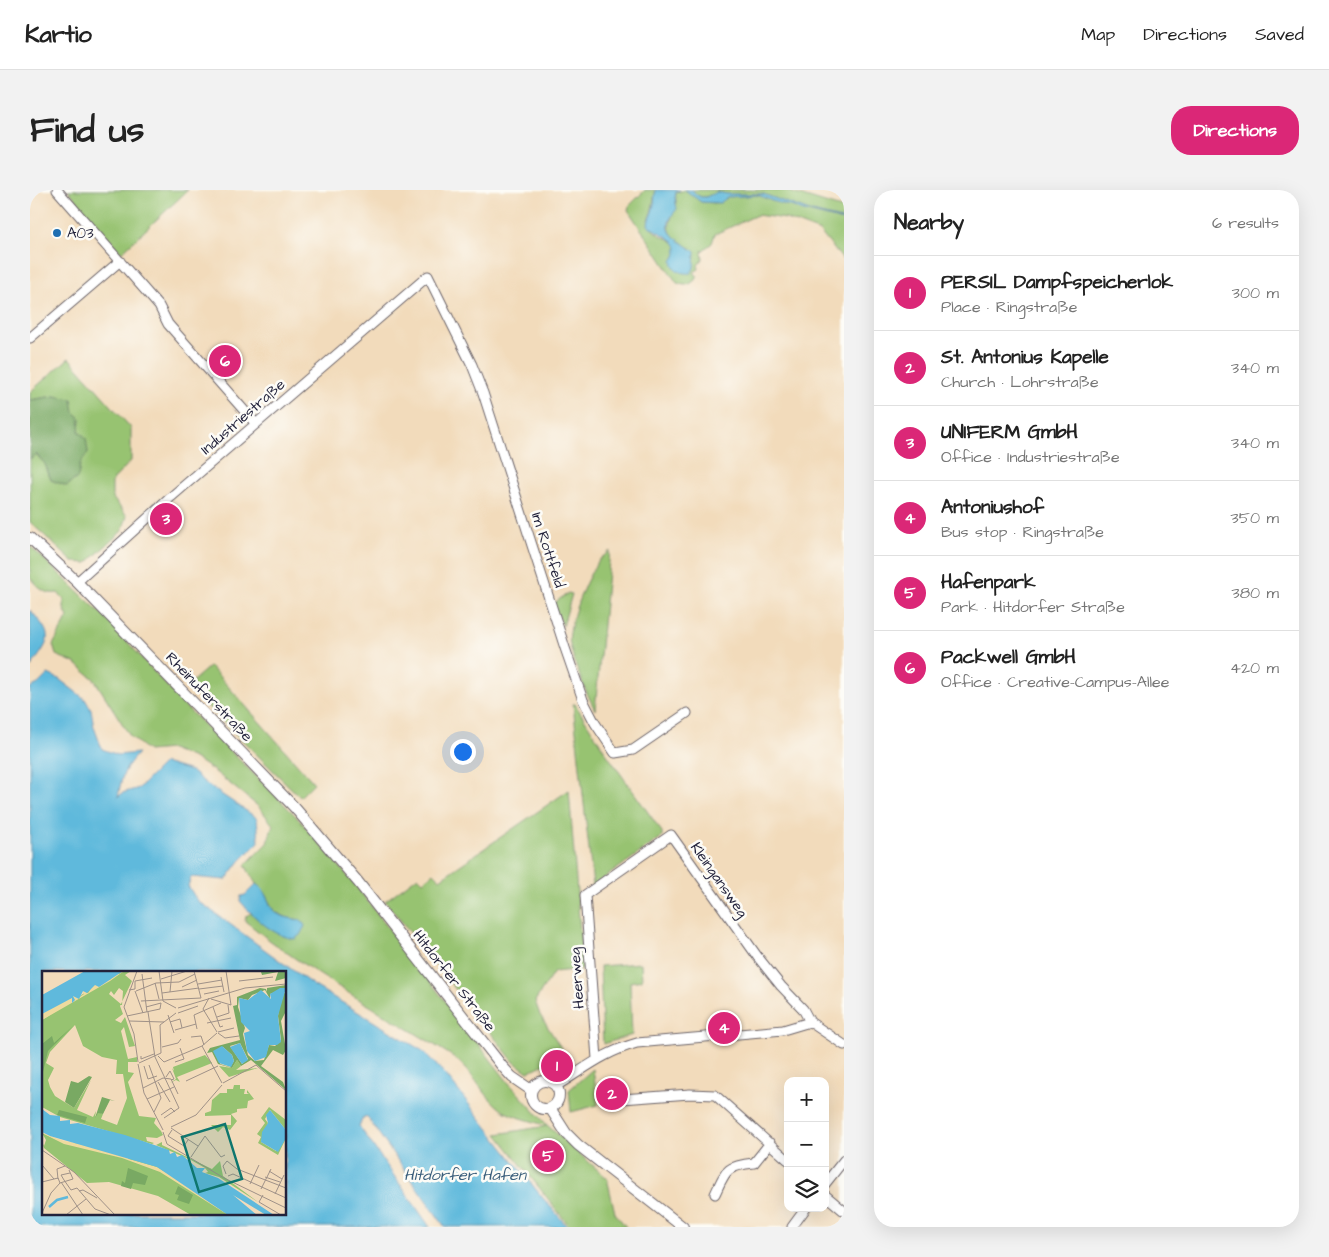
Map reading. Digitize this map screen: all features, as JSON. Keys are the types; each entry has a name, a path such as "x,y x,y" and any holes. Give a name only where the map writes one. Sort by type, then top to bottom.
{"street":[{"path":"57,190 159,306 168,324 256,424"},
{"path":"30,338 120,261"},
{"name":"Industriestraße","path":"77,582 428,276"},
{"name":"Im Rottfeld","path":"428,276 472,365 483,393 565,648 583,700 595,723 616,753 633,750 687,712"},
{"name":"Rheinuferstraße","path":"30,538 77,582 295,808 360,884"},
{"name":"Kleingansweg","path":"585,895 671,835 757,956 781,986 803,1009 810,1022"},
{"name":"Hitdorfer Straße","path":"360,884 502,1066 512,1077 531,1090"},
{"name":"Heerweg","path":"585,895 597,1059"},
{"path":"556,1086 597,1059 637,1043 783,1030 810,1022 844,1045"},
{"path":"540,1081 549,1081 556,1086 559,1096 558,1100 550,1108 541,1109 535,1106 532,1102 531,1090 533,1086 540,1081"},
{"path":"622,1099 690,1094 715,1095 784,1156"},
{"path":"550,1108 566,1133 578,1145 684,1227"},
{"path":"715,1194 729,1169 736,1165 754,1163 770,1143"},
{"path":"829,1179 844,1160"},
{"path":"829,1198 844,1211"},
{"path":"792,1227 803,1212"}],"green space":[{"path":"68,190 188,190 121,253"},
{"path":"645,190 656,190 648,220 654,231 676,244 676,254 672,261 691,248 676,239 670,228 671,219 676,207 676,192 686,190 701,202 715,203 728,197 758,195 800,210 844,221 844,261 820,232 786,219 757,215 715,234 712,243 702,251 703,259 698,265 699,269 694,272 698,277 688,284 677,283 628,210 629,206"},
{"path":"692,190 784,190 844,209 844,220 812,212 763,194 727,194 717,192 701,197"},
{"path":"69,358 131,428 131,461 112,481 112,497 127,516 122,531 87,563 73,562 30,522 30,459 36,454 45,464 51,480 67,486 78,477 80,464 88,452 79,432 80,418 55,396 30,400 30,392"},
{"path":"55,396 72,399 74,412 80,418 79,432 86,438 88,452 80,464 78,477 67,486 51,480 45,464 36,454 30,459 30,400"},
{"path":"30,546 105,617 187,708 295,815 352,881 508,1082 548,1126 607,1178 615,1213 626,1227 570,1227 497,1134 547,1126 517,1117 502,1110 452,1056 320,975 245,921 246,916 251,913 284,937 301,920 288,918 275,912 245,865 267,843 273,825 259,807 214,771 194,758 171,749 148,751 130,736 94,679 75,663 56,655 53,645 68,617 64,609 64,600 58,593 49,593 42,590 30,578"},
{"path":"610,551 595,710 584,686 570,645 571,625 584,586 601,558"},
{"path":"568,593 572,594 563,626 553,604"},
{"path":"210,666 314,783 300,797 187,686"},
{"path":"573,704 575,704 608,756 662,832 662,837 593,886"},
{"path":"569,790 583,969 554,972 535,1001 540,1015 565,1054 528,1072 514,1062 385,901 418,876 423,881 434,873 440,879"},
{"path":"641,963 642,980 630,982 632,1035 603,1044 600,966"},
{"path":"593,1069 598,1105 571,1112 569,1090"}],"water":[{"path":"656,190 680,190 676,192 677,209 671,217 669,230 672,235 695,252 694,268 691,273 684,273 676,269 672,261 677,248 675,243 648,225 654,206"},
{"path":"685,190 692,190 701,197 717,192 727,194 763,194 812,212 844,221 800,210 758,195 728,197 720,203 701,202"},
{"path":"30,610 44,626 47,638 46,644 30,668"},
{"name":"Hitdorfer Hafen","path":"48,674 59,679 85,699 91,709 94,727 102,749 118,755 138,753 124,774 118,797 122,793 139,788 164,763 191,771 209,786 257,818 259,842 240,861 226,880 191,877 188,886 197,900 313,985 423,1051 446,1075 568,1227 445,1227 367,1117 363,1118 359,1126 430,1227 30,1227 30,688 38,684"},
{"path":"256,884 264,892 274,911 280,915 301,920 305,926 300,935 295,939 272,930 258,920 240,901 241,896 245,895"}],"place":[{"name":"A03","path":"57,233"},
{"name":"Packwell GmbH","path":"225,361"},
{"name":"UNIFERM GmbH","path":"166,519"},
{"name":"Antoniushof","path":"724,1028"},
{"name":"PERSIL Dampfspeicherlok","path":"557,1066"},
{"name":"St. Antonius Kapelle","path":"612,1094"},
{"name":"Hafenpark","path":"548,1156"}]}
